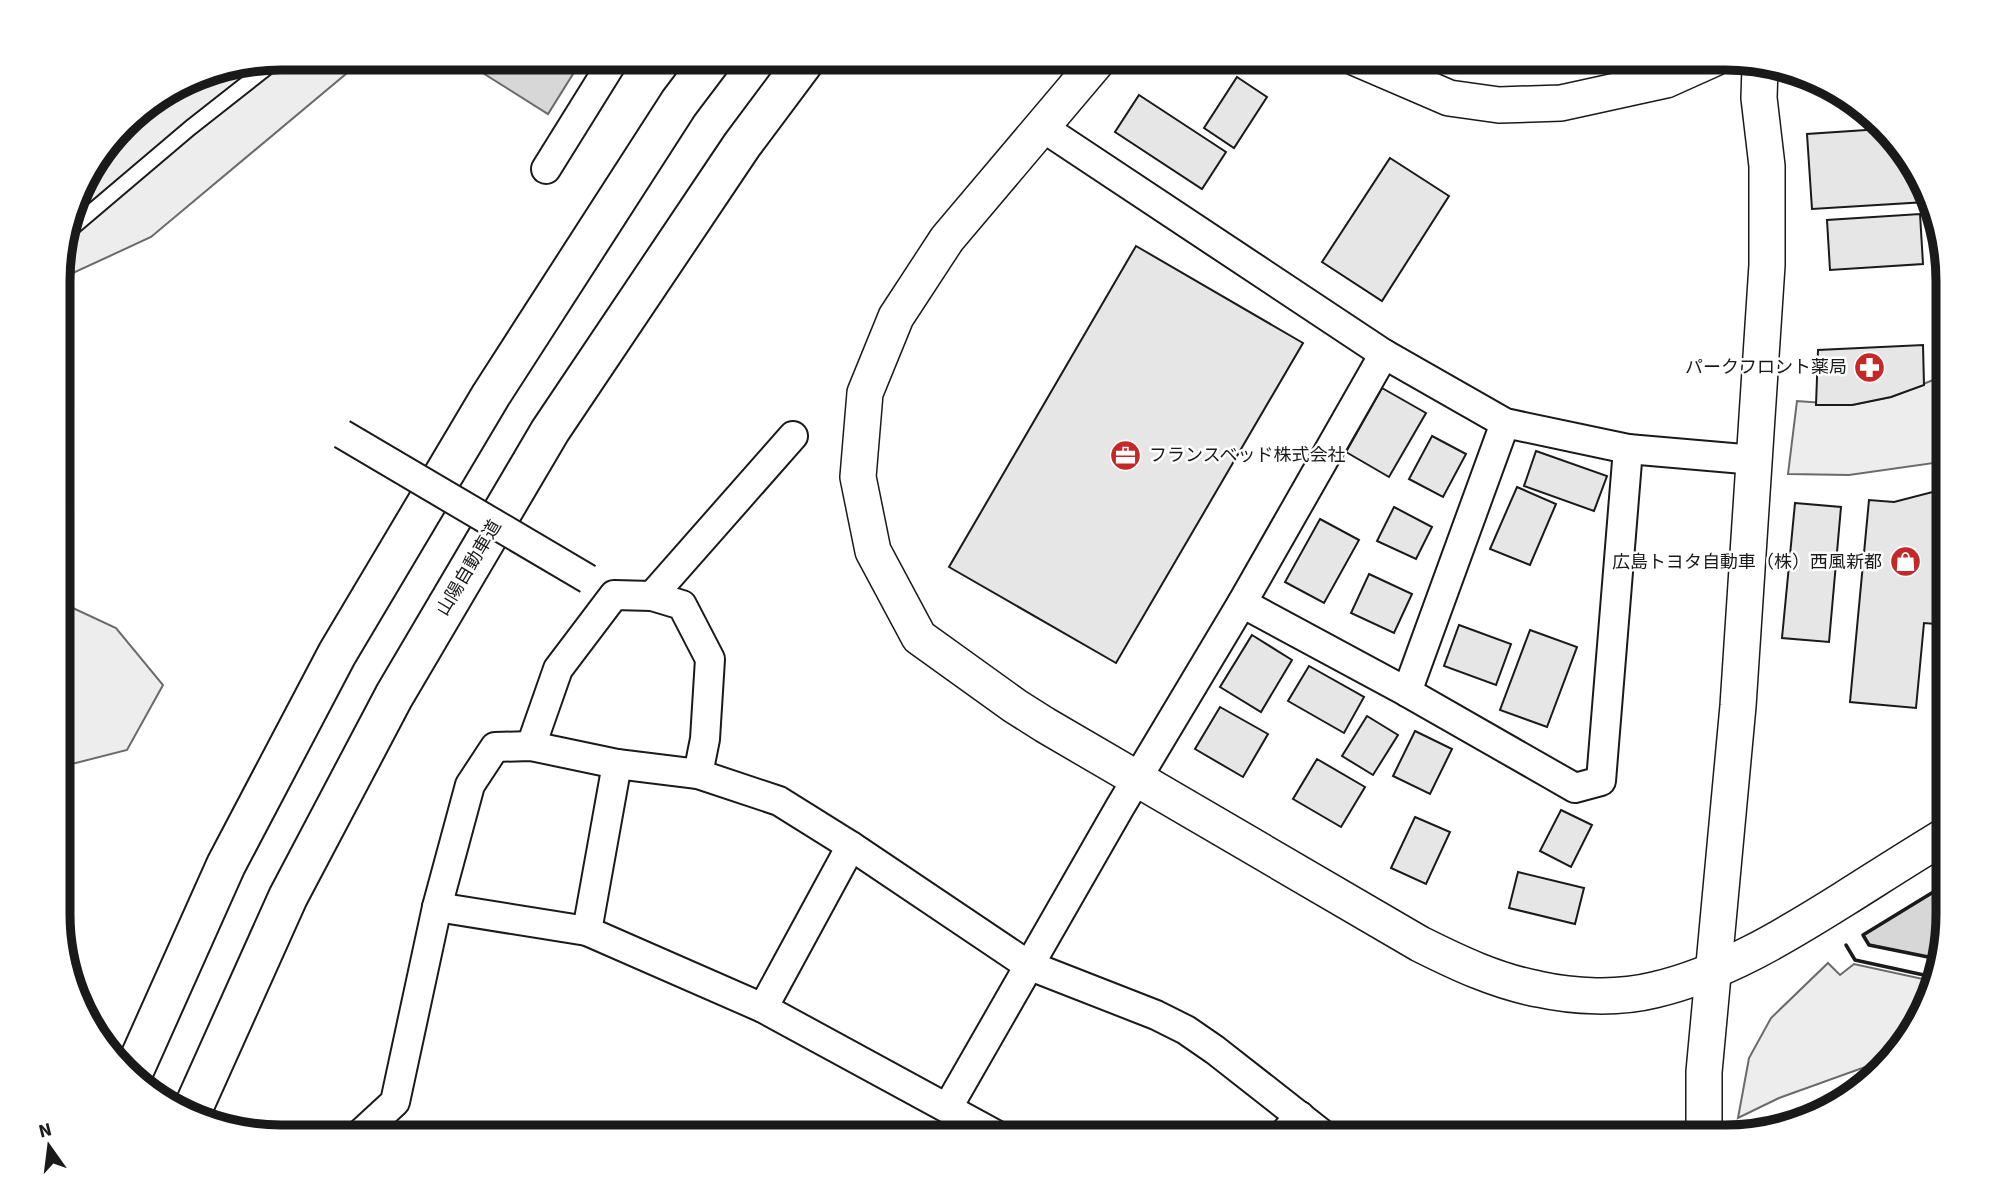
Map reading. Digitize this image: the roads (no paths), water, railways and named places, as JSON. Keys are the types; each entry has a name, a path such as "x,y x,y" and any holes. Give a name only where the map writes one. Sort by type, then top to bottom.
{"highway":[{"path":"135,1066 226,865 337,654 491,395 679,103 704,70"},
{"name":"山陽自動車道","path":"194,1106 288,897 394,696 550,431 742,145 798,70"}],"street":[{"path":"546,169 608,70"},
{"path":"1090,70 947,239 896,317 865,393 858,477 873,551 919,637 1015,706 1420,944 1500,979 1556,992 1625,994 1652,991 1713,972 1768,945 1936,842"},
{"path":"1384,70 1449,98 1499,105 1561,103 1666,80 1688,70"},
{"path":"1704,1125 1704,1072 1738,706 1767,265 1767,166 1759,98 1760,73"},
{"path":"1042,127 1384,354 1505,423 1628,449 1755,460"},
{"path":"948,1107 1384,354"},
{"path":"1406,692 1505,423"},
{"path":"335,430 614,595 652,596 682,605 710,659 705,739 698,775"},
{"path":"652,596 793,436"},
{"path":"1242,603 1575,788 1601,780 1628,449"},
{"path":"531,746 558,669 614,595"},
{"path":"370,1125 395,1102 437,907 470,785 495,747 531,746 617,764 698,775 779,801 1028,965 1156,1015 1186,1030 1215,1050 1288,1125"},
{"path":"587,931 617,764"},
{"path":"763,1008 851,846"},
{"path":"437,907 587,931 763,1008 979,1125"}],"lane":[{"path":"78,223 263,71"}],"place":[{"name":"パークフロント薬局","path":"1870,367"},
{"name":"フランスベッド株式会社","path":"1126,455"},
{"name":"広島トヨタ自動車（株）西風新都","path":"1905,562"}]}
